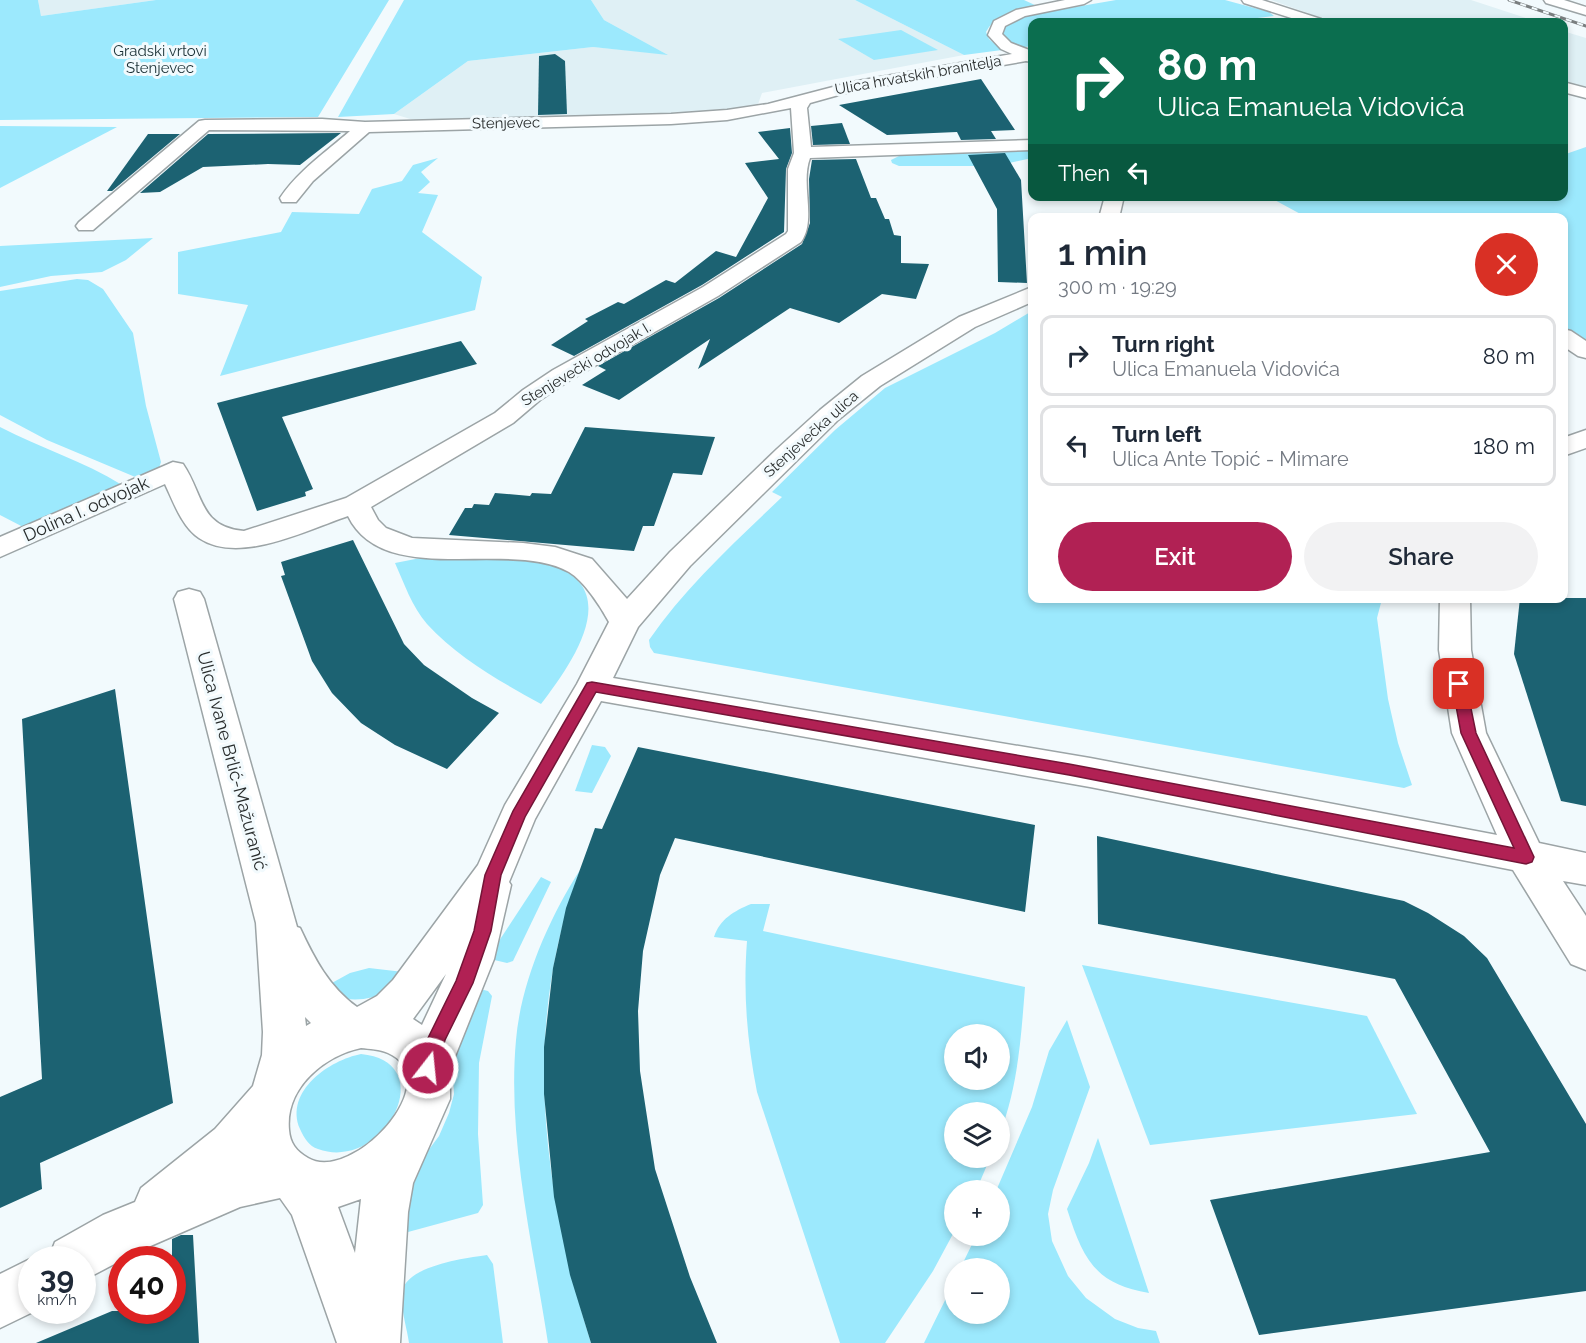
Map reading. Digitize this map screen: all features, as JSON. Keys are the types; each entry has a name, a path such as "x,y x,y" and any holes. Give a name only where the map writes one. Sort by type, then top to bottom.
{"street":[{"path":"1028,55 999,42 994,35 999,24 1022,13 1084,0"},
{"path":"1249,0 1303,18"},
{"path":"1551,0 1586,11"},
{"name":"Ulica hrvatskih branitelja","path":"805,99 852,87 1028,56"},
{"path":"1568,88 1586,93"},
{"name":"Stenjevec","path":"86,226 205,125 322,124 365,127 671,119 747,113 805,99"},
{"name":"Stenjevečki odvojak I.","path":"173,470 185,496 207,531 228,539 246,540 356,504 504,418 521,402 566,373 739,277 794,238 798,231 797,169 803,153 799,108 805,99"},
{"path":"289,198 308,177 365,127"},
{"path":"803,153 1028,145"},
{"name":"Stenjevečka ulica","path":"358,1027 392,1010 408,994 493,875 518,816 592,687 625,622 680,559 829,415 871,381 942,336 1028,296"},
{"path":"1568,339 1586,351"},
{"path":"1568,446 1586,438"},
{"name":"Dolina I. odvojak","path":"0,548 173,470"},
{"path":"356,504 366,524 376,534 408,547 523,552 555,557 581,566 612,599 625,622"},
{"name":"Ulica Ivane Brlić-Mažuranić","path":"189,599 276,923 285,1055 274,1092"},
{"path":"1455,603 1455,650 1469,733 1526,857 1586,951"},
{"path":"592,687 1069,769 1586,870"},
{"name":"Stenjevečka ulica","path":"428,1068 437,1038 464,983 483,931 493,875"},
{"name":"Ulica Ivane Brlić-Mažuranić","path":"276,923 304,981 330,1015 341,1023 358,1027"},
{"path":"96,1247 121,1233 227,1152 254,1124 296,1059 316,1043 338,1032 358,1027 383,1027 402,1033 419,1048 428,1068 429,1094 421,1120 405,1146 389,1183 383,1212 374,1343"},
{"path":"274,1092 264,1128 268,1150 281,1169 301,1182 327,1185 355,1180 382,1166 405,1146"},
{"path":"121,1233 256,1178 276,1174 293,1176 311,1201 363,1343"},
{"path":"0,1302 18,1292"}],"shaded area":[{"path":"38,0 156,0 41,16"},
{"path":"591,0 855,0 964,55 762,93 757,107 680,117 420,122 394,114 468,61 593,47 666,54 604,20"},
{"path":"1271,0 1471,0 1526,18 1322,18"},
{"path":"1568,33 1586,38 1586,87 1568,82"}],"green space":[{"name":"Gradski vrtovi Stenjevec","path":"0,0 38,0 41,16 156,0 389,0 318,117 0,120"},
{"path":"404,0 591,0 604,20 668,55 593,47 468,61 394,114 338,117"},
{"path":"855,0 1024,0 1037,6 1008,14 990,26 986,32 989,39 1002,50 964,55"},
{"path":"1116,0 1225,0 1269,12 1274,16 1257,18 1028,18 1028,47 1018,48 1004,38 1002,33 1006,24 1023,16"},
{"path":"901,30 938,50 874,60 838,39"},
{"path":"0,126 117,127 0,188"},
{"path":"1586,147 1586,348 1568,336 1568,213 1299,213 1276,201 1568,201 1568,153"},
{"path":"1028,150 1028,159 996,166 899,166 891,160 899,156"},
{"path":"438,158 421,172 430,182 418,193 438,195 422,232 482,277 475,310 220,376 248,305 178,294 178,252 281,232 292,212 359,214 372,189 402,181 413,165"},
{"path":"153,238 126,260 102,272 51,276 0,287 0,246"},
{"path":"77,279 88,280 103,289 133,333 146,406 161,462 159,468 140,479 47,440 0,415 0,291"},
{"path":"1028,313 1028,603 1381,603 1377,618 1388,699 1398,743 1412,785 1404,788 654,653 649,640 663,620 712,565 782,497 772,492 835,430 885,388 995,333"},
{"path":"0,427 93,469 122,485 27,529 0,515"},
{"path":"441,554 525,558 538,561 573,576 585,592 588,610 585,629 577,650 541,704 496,678 452,648 427,624 417,610 395,563"},
{"path":"592,745 605,747 611,756 592,793 575,791"},
{"path":"580,870 562,929 550,989 545,1048 545,1107 550,1166 560,1225 591,1343 548,1343 518,1154 514,1077 516,1040 524,996 538,951"},
{"path":"541,877 551,882 513,961 507,963 490,959 495,947"},
{"path":"751,904 770,904 763,931 1025,987 1020,1044 1010,1102 944,1102 944,1168 986,1168 981,1180 944,1180 944,1246 946,1246 933,1271 885,1343 840,1343 757,1092 747,1017 745,979 747,941 714,937 720,925 733,913"},
{"path":"1082,965 1367,1016 1417,1114 1150,1145"},
{"path":"369,968 412,973 382,993 366,999 346,999 330,984 350,973"},
{"path":"476,988 488,991 492,996 479,1063 478,1134 483,1205 478,1213 397,1235 413,1171 439,1136 449,1113 454,1094 452,1057"},
{"path":"1067,1020 1090,1087 1053,1190 1048,1214 1052,1241 1068,1276 1086,1298 1115,1319 1138,1328 1156,1331 1160,1343 924,1343 944,1302 944,1324 1010,1324 1010,1258 965,1258 971,1246 1010,1246 1010,1180 1001,1180 1006,1168 1010,1168 1010,1158 1032,1107 1049,1051"},
{"path":"361,1054 385,1061 398,1076 401,1094 395,1114 382,1132 364,1145 342,1152 315,1148 309,1144 300,1129 297,1115 298,1102 304,1090 324,1070 349,1057"},
{"path":"1098,1138 1149,1293 1116,1283 1094,1266 1079,1242 1067,1209"},
{"path":"487,1255 493,1264 503,1343 409,1343 402,1304 402,1292 406,1283 414,1276 438,1265"}],"building":[{"path":"555,54 565,61 567,114 538,115 539,56"},
{"path":"981,79 1015,130 991,131 996,139 961,140 957,132 887,135 839,105"},
{"path":"842,123 850,144 813,145 811,126"},
{"path":"790,128 792,153 786,169 784,232 702,285 574,356 551,345 588,321 585,319 618,302 624,304 666,280 675,283 716,251 736,257 768,198 745,163 779,159 758,132"},
{"path":"341,133 300,165 203,167 160,192 140,193 208,134"},
{"path":"148,134 180,134 112,191 107,191"},
{"path":"1005,153 1021,180 1027,283 998,282 997,209 968,155"},
{"path":"856,159 871,198 876,198 885,219 889,219 894,235 901,236 901,263 929,264 916,299 882,294 839,323 790,308 698,369 710,339 619,400 582,385 606,370 598,366 719,298 802,244 810,223 809,179 812,160"},
{"path":"461,341 477,364 282,417 313,489 305,492 306,496 257,511 217,403"},
{"path":"585,427 715,437 702,475 673,473 654,526 643,526 634,551 449,535 465,508 472,508 474,504 489,505 495,493 530,496 532,493 551,494"},
{"path":"353,540 404,644 424,665 472,698 499,713 447,769 395,745 361,723 332,693 312,661 281,576 285,575 281,562"},
{"path":"1568,598 1586,598 1586,806 1561,801 1514,654 1519,603 1568,603"},
{"path":"115,689 173,1103 40,1163 42,1189 0,1208 0,1097 42,1079 22,719"},
{"path":"638,747 1035,825 1025,912 675,838 660,875 643,951 638,1011 640,1071 655,1169 690,1277 717,1343 591,1343 570,1275 554,1197 544,1094 544,1047 553,968 566,908 595,828 602,829"},
{"path":"1097,836 1404,901 1464,936 1487,958 1586,1124 1586,1291 1259,1335 1210,1200 1490,1152 1395,979 1098,924"},
{"path":"181,1235 193,1235 199,1343 36,1343 81,1324 96,1324 96,1318 108,1313 108,1324 186,1324 186,1246 172,1246 172,1239"}],"railway":[{"path":"1509,0 1562,18"},
{"path":"1568,20 1586,26"}],"route":[{"path":"428,1068 437,1038 464,983 483,931 493,875 518,816 592,687 1069,769 1454,841 1526,857 1469,733 1459,684"}]}
